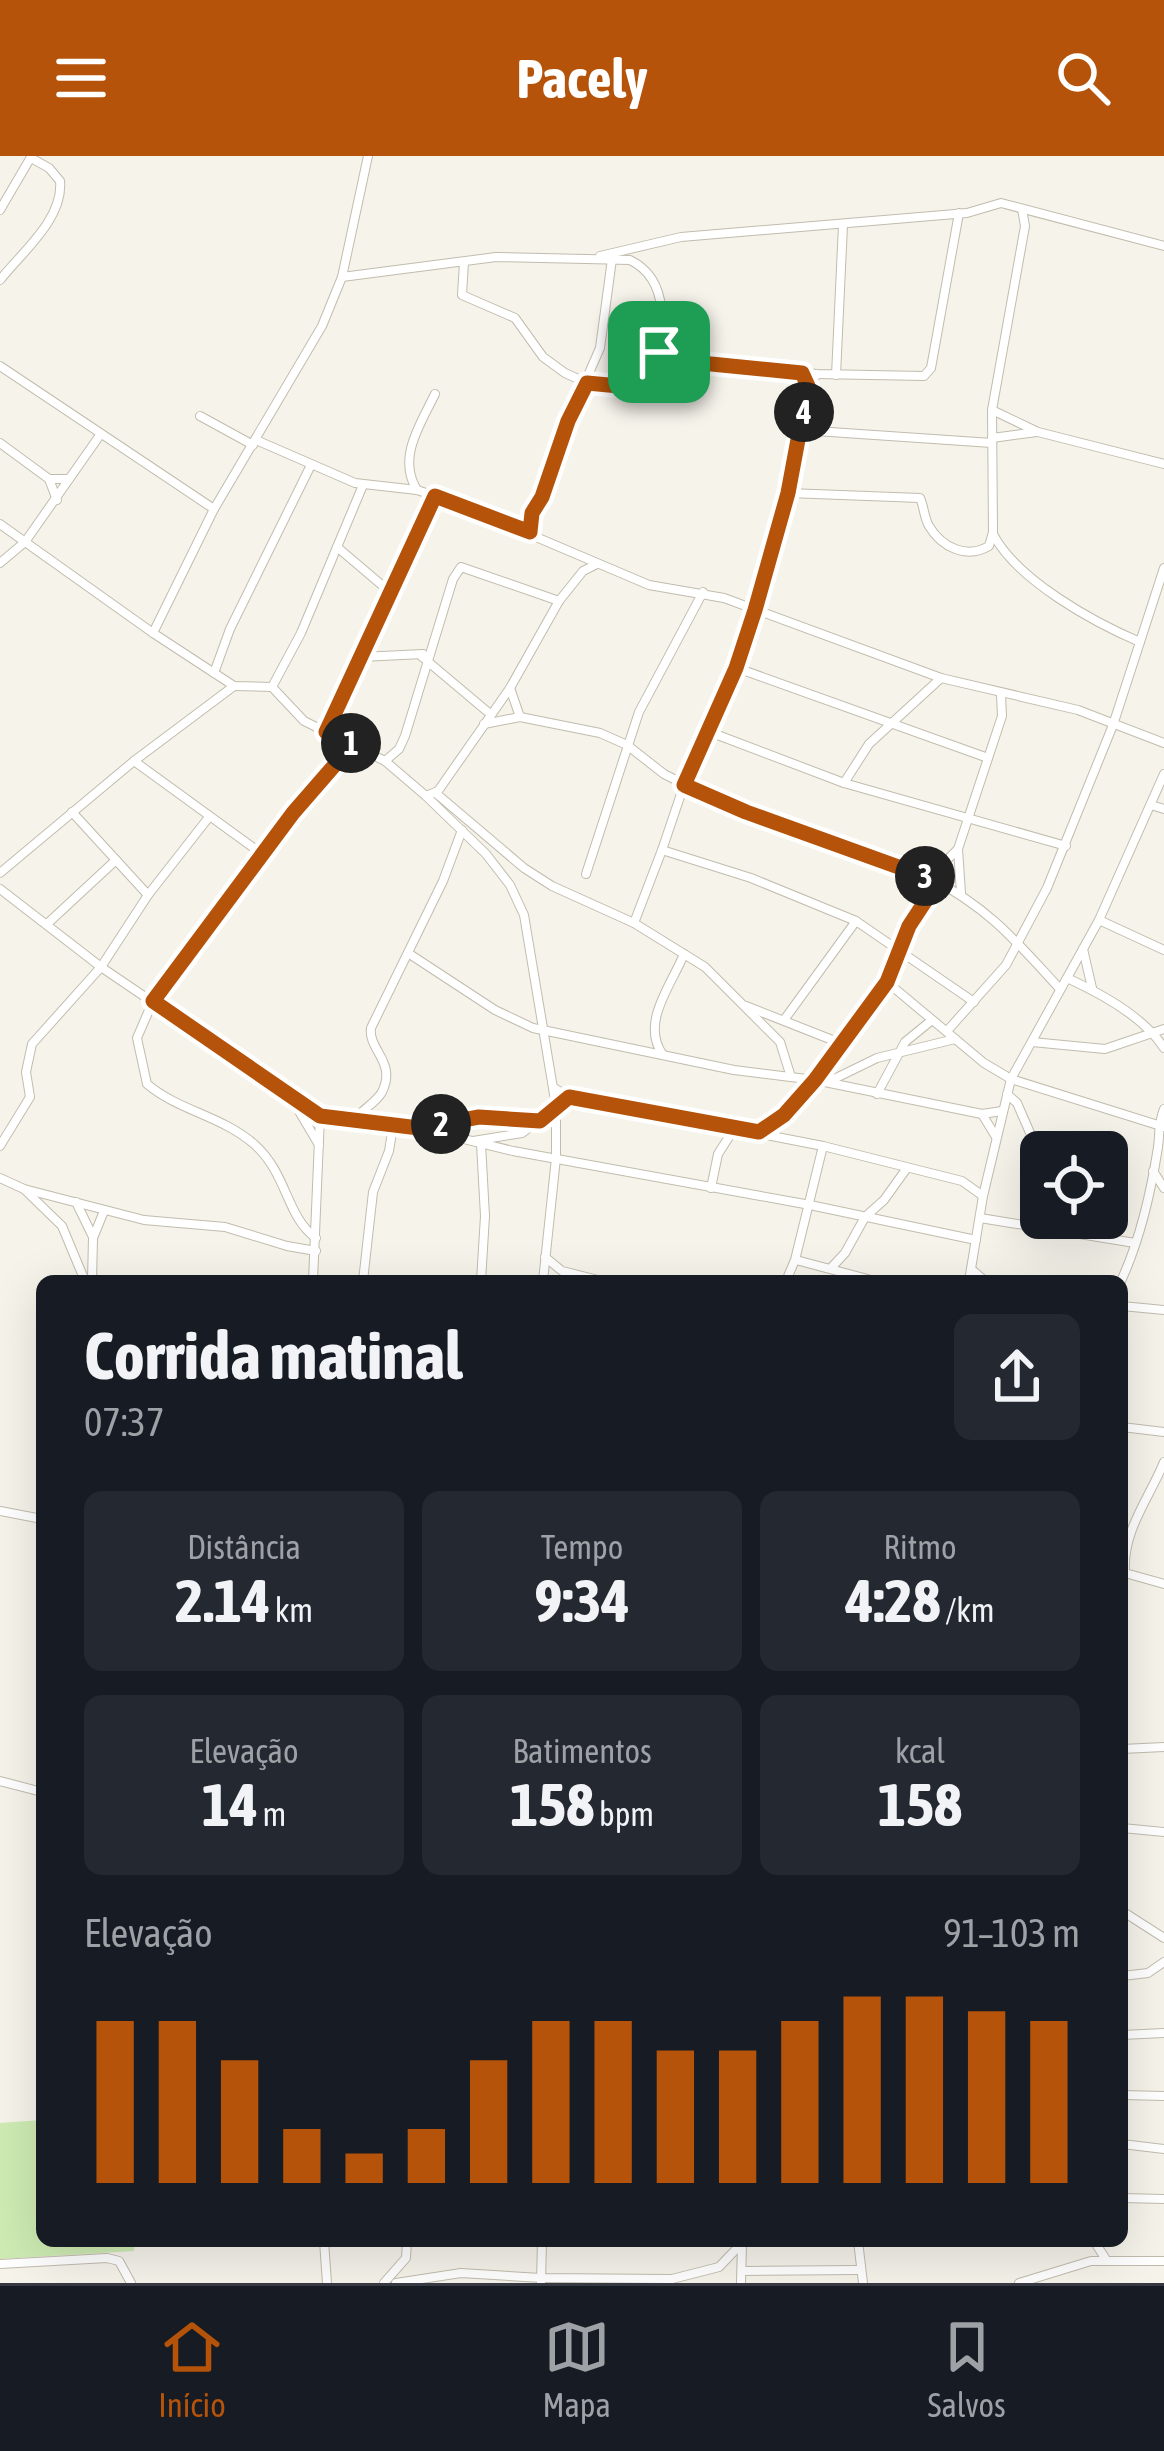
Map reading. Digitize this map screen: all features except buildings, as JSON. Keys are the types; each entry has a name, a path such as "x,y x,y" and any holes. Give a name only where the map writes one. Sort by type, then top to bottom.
{"street":[{"path":"153,633 214,509 313,344 342,277 366,171 365,156"},
{"path":"0,210 32,157 50,168 60,182 59,201 0,280"},
{"path":"599,257 664,239 959,213 1001,203 1164,246"},
{"path":"788,493 920,498 930,527 946,544 962,551 984,550 993,532 992,410 1025,226 1022,209"},
{"path":"659,352 691,362 802,373 929,373 959,213"},
{"path":"1025,226 1038,213"},
{"path":"836,375 843,225"},
{"path":"346,256 362,272"},
{"path":"342,277 496,257 599,257 638,264 659,289 659,352 651,389 587,383 550,364 508,313 462,295 464,262"},
{"path":"530,532 532,513 606,328 612,259"},
{"path":"0,366 214,509"},
{"path":"802,373 808,386"},
{"path":"634,922 684,785 736,668 788,493 808,386 817,374"},
{"path":"395,487 407,474 409,453 435,394"},
{"path":"992,410 1038,432 1164,464"},
{"path":"200,416 254,443 363,485 435,496 650,585 703,592 941,679 1078,710 1164,743"},
{"path":"801,430 969,442 1038,432"},
{"path":"0,563 25,542 100,435"},
{"path":"969,442 992,463"},
{"path":"0,461 4,447 49,479 57,500"},
{"path":"214,674 230,629 311,465"},
{"path":"407,474 417,490"},
{"path":"49,479 70,479"},
{"path":"272,686 302,633 363,485"},
{"path":"326,732 435,496"},
{"path":"0,524 234,686 272,686"},
{"path":"993,532 1025,572 1094,620 1140,642"},
{"path":"337,547 390,592"},
{"path":"583,571 584,558"},
{"path":"434,794 510,688 559,601 583,571 598,564"},
{"path":"385,761 405,736 424,658 461,567 559,601"},
{"path":"946,1030 1006,964 1066,846 1113,725 1164,568"},
{"path":"586,874 639,712 703,592"},
{"path":"368,640 380,654"},
{"path":"359,657 424,658 489,713"},
{"path":"736,668 988,758"},
{"path":"844,783 868,744 941,679"},
{"path":"234,686 72,812 3,871 0,886 101,967 320,1116 419,1128 976,1240"},
{"path":"272,686 294,714 385,761 434,794 524,868 552,886 634,922 705,967 779,1042 791,1077"},
{"path":"510,688 520,717"},
{"path":"930,894 931,878 958,849 970,816 1003,716 1001,695"},
{"path":"1003,716 1020,699"},
{"path":"484,724 520,717 600,733 628,745 684,785 931,878 986,911 1060,989"},
{"path":"707,731 844,783 1066,846"},
{"path":"316,1238 299,1222 283,1178 255,1145 215,1118 169,1100 147,1084 137,1038 153,1001 262,854 353,744"},
{"path":"621,759 638,755"},
{"path":"134,761 262,854"},
{"path":"970,1275 1011,1079 1099,920 1164,774"},
{"path":"434,794 438,808 510,885 524,915 556,1106 556,1158 543,1275"},
{"path":"1150,805 1164,809"},
{"path":"72,812 148,895"},
{"path":"0,1146 30,1097 26,1072 32,1044 101,967 148,895 209,817"},
{"path":"355,1120 382,1092 385,1062 369,1034 462,830"},
{"path":"958,849 961,894"},
{"path":"662,850 751,878 856,921 974,1002"},
{"path":"47,925 116,860"},
{"path":"759,1132 784,1115 815,1080 887,982 919,907 930,894 950,889"},
{"path":"1099,920 1164,950"},
{"path":"784,1020 856,921"},
{"path":"1083,950 1092,989"},
{"path":"408,953 495,1010 545,1031 734,1070 835,1082 982,1114 1002,1111"},
{"path":"663,1055 653,1041 653,1023 684,954"},
{"path":"1067,978 1159,1031 1164,1047"},
{"path":"887,982 955,1040 1011,1079 1161,1132"},
{"path":"745,1006 840,1042"},
{"path":"877,1094 910,1036 932,1020"},
{"path":"1032,1042 1105,1049 1159,1031"},
{"path":"548,1047 562,1035"},
{"path":"835,1082 900,1052 955,1040"},
{"path":"830,1061 835,1082"},
{"path":"553,1087 569,1097 824,1146 962,1181 983,1196"},
{"path":"1006,1094 1017,1103 1029,1131"},
{"path":"290,1096 319,1146"},
{"path":"477,1143 512,1136 569,1097"},
{"path":"1123,1275 1153,1171 1164,1109"},
{"path":"982,1114 996,1137"},
{"path":"314,1275 320,1116"},
{"path":"419,1128 479,1117 540,1121"},
{"path":"364,1275 373,1192 393,1126"},
{"path":"710,1188 718,1154 734,1129"},
{"path":"477,1143 485,1216 481,1275"},
{"path":"789,1275 824,1146"},
{"path":"831,1268 865,1217 884,1201 907,1168"},
{"path":"962,1181 989,1169"},
{"path":"1153,1171 1164,1188"},
{"path":"0,1178 24,1189 144,1220 225,1227 316,1251"},
{"path":"24,1189 62,1226 85,1275"},
{"path":"75,1200 94,1238"},
{"path":"89,1275 104,1210"},
{"path":"980,1218 1020,1224"},
{"path":"1109,1239 1135,1244"},
{"path":"545,1257 562,1270 580,1275"},
{"path":"796,1260 855,1275"},
{"path":"971,1269 978,1275"},
{"path":"550,1275 562,1270"},
{"path":"1128,1307 1164,1310"},
{"path":"1128,1428 1164,1432"},
{"path":"1128,1542 1164,1462"},
{"path":"0,1511 36,1518"},
{"path":"1128,1573 1164,1584"},
{"path":"1128,1749 1164,1747"},
{"path":"0,1781 36,1790"},
{"path":"1128,1829 1164,1832"},
{"path":"1128,1915 1164,1938"},
{"path":"1148,1973 1164,1962"},
{"path":"1128,1975 1148,1973 1164,1979"},
{"path":"1128,2035 1164,2033"},
{"path":"1128,2095 1164,2096"},
{"path":"1128,2145 1164,2149"},
{"path":"1128,2198 1164,2199"},
{"path":"324,2247 327,2283"},
{"path":"407,2247 406,2258 386,2278 398,2283 672,2279 719,2266 737,2247"},
{"path":"541,2281 542,2247"},
{"path":"741,2283 742,2247"},
{"path":"859,2247 863,2283"},
{"path":"1098,2247 1105,2258"},
{"path":"0,2264 107,2258 118,2261 131,2283"},
{"path":"1019,2283 1105,2258 1164,2260"},
{"path":"742,2271 861,2270"}],"green space":[{"path":"36,2120 36,2247 134,2247 134,2251 0,2259 0,2123"}],"route":[{"path":"659,352 677,360 802,373 808,386 788,493 755,610 736,668 684,785 932,879 930,894 909,926 887,982 815,1080 784,1115 759,1132 569,1097 540,1121 479,1117 419,1128 320,1116 153,1001 293,813 353,744 326,732 435,496 530,532 532,513 587,383 651,389 659,352"}]}
